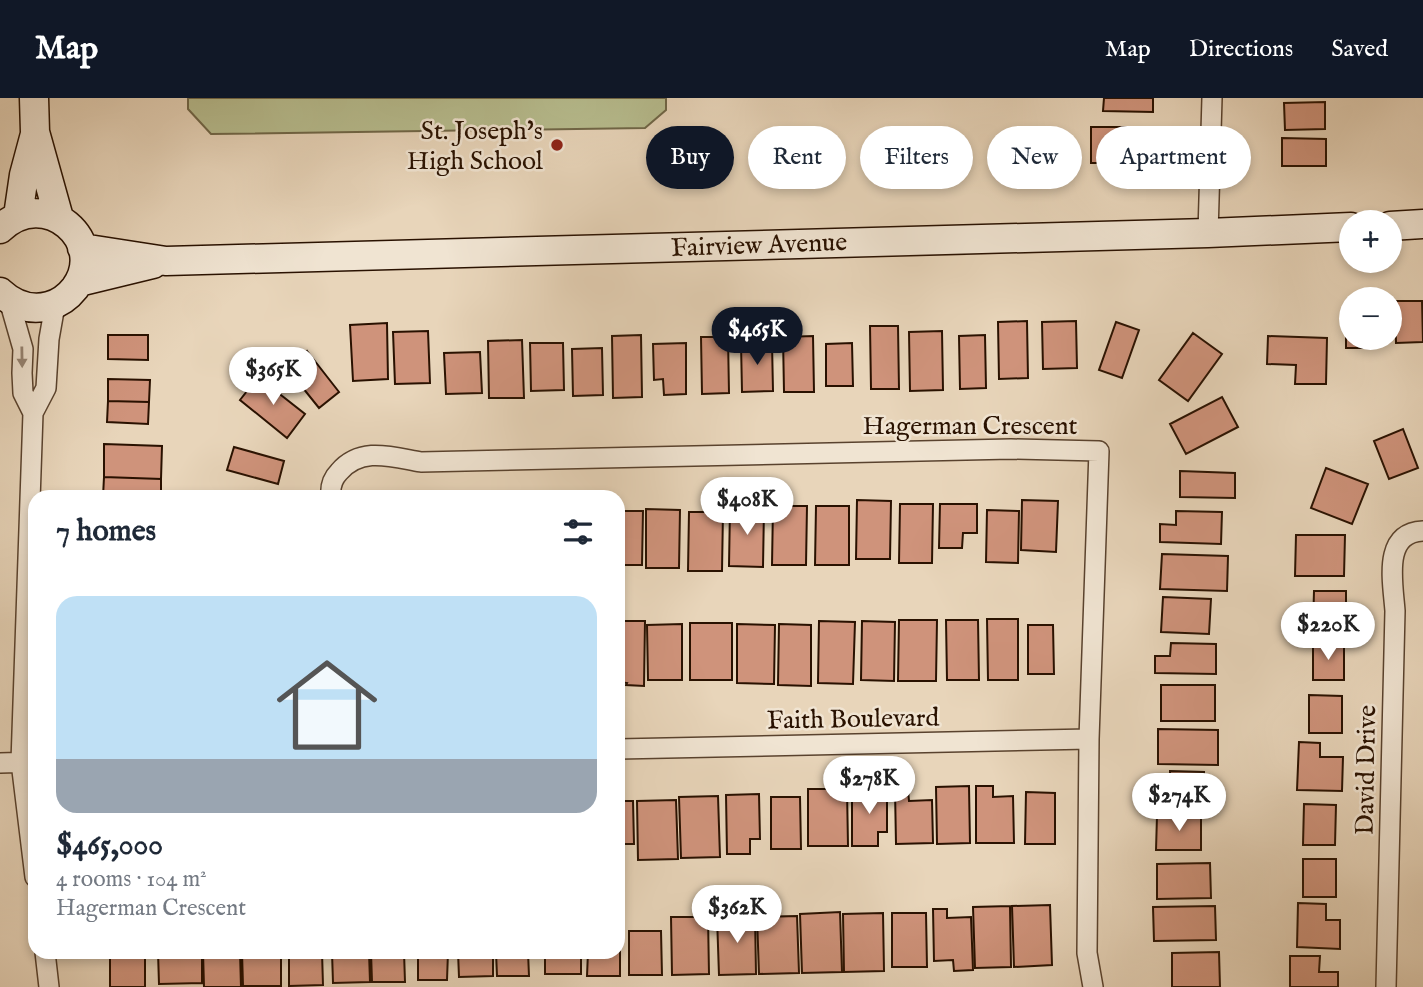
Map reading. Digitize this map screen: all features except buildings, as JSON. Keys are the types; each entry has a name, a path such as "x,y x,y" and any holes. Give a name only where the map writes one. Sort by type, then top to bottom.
{"main road":[{"path":"34,98 35,132 59,218"},
{"path":"9,222 35,132"},
{"path":"5,296 24,307 55,305 69,296 79,282 84,259 77,236 59,218 32,212 9,222"},
{"path":"1402,225 1423,224"},
{"name":"Fairview Avenue","path":"82,248 166,261 1339,228"},
{"name":"Fairview Avenue","path":"79,282 166,261"}],"street":[{"path":"1208,233 1212,98"},
{"path":"5,296 23,349 23,393 33,413"},
{"path":"32,490 33,413 46,388 49,339 55,305"},
{"name":"Hagerman Crescent","path":"331,490 334,477 347,463 365,455 421,461 1011,449 1099,451 1089,739 1087,953 1093,987"},
{"name":"David Drive","path":"1386,987 1395,611 1392,557 1401,539 1423,531"},
{"name":"Faith Boulevard","path":"625,749 1089,739"},
{"path":"0,763 28,762"},
{"path":"45,959 49,987"}],"green space":[{"path":"188,98 666,98 666,110 645,128 211,134 188,109"}],"place":[{"name":"St. Joseph's High School","path":"557,145"}]}
